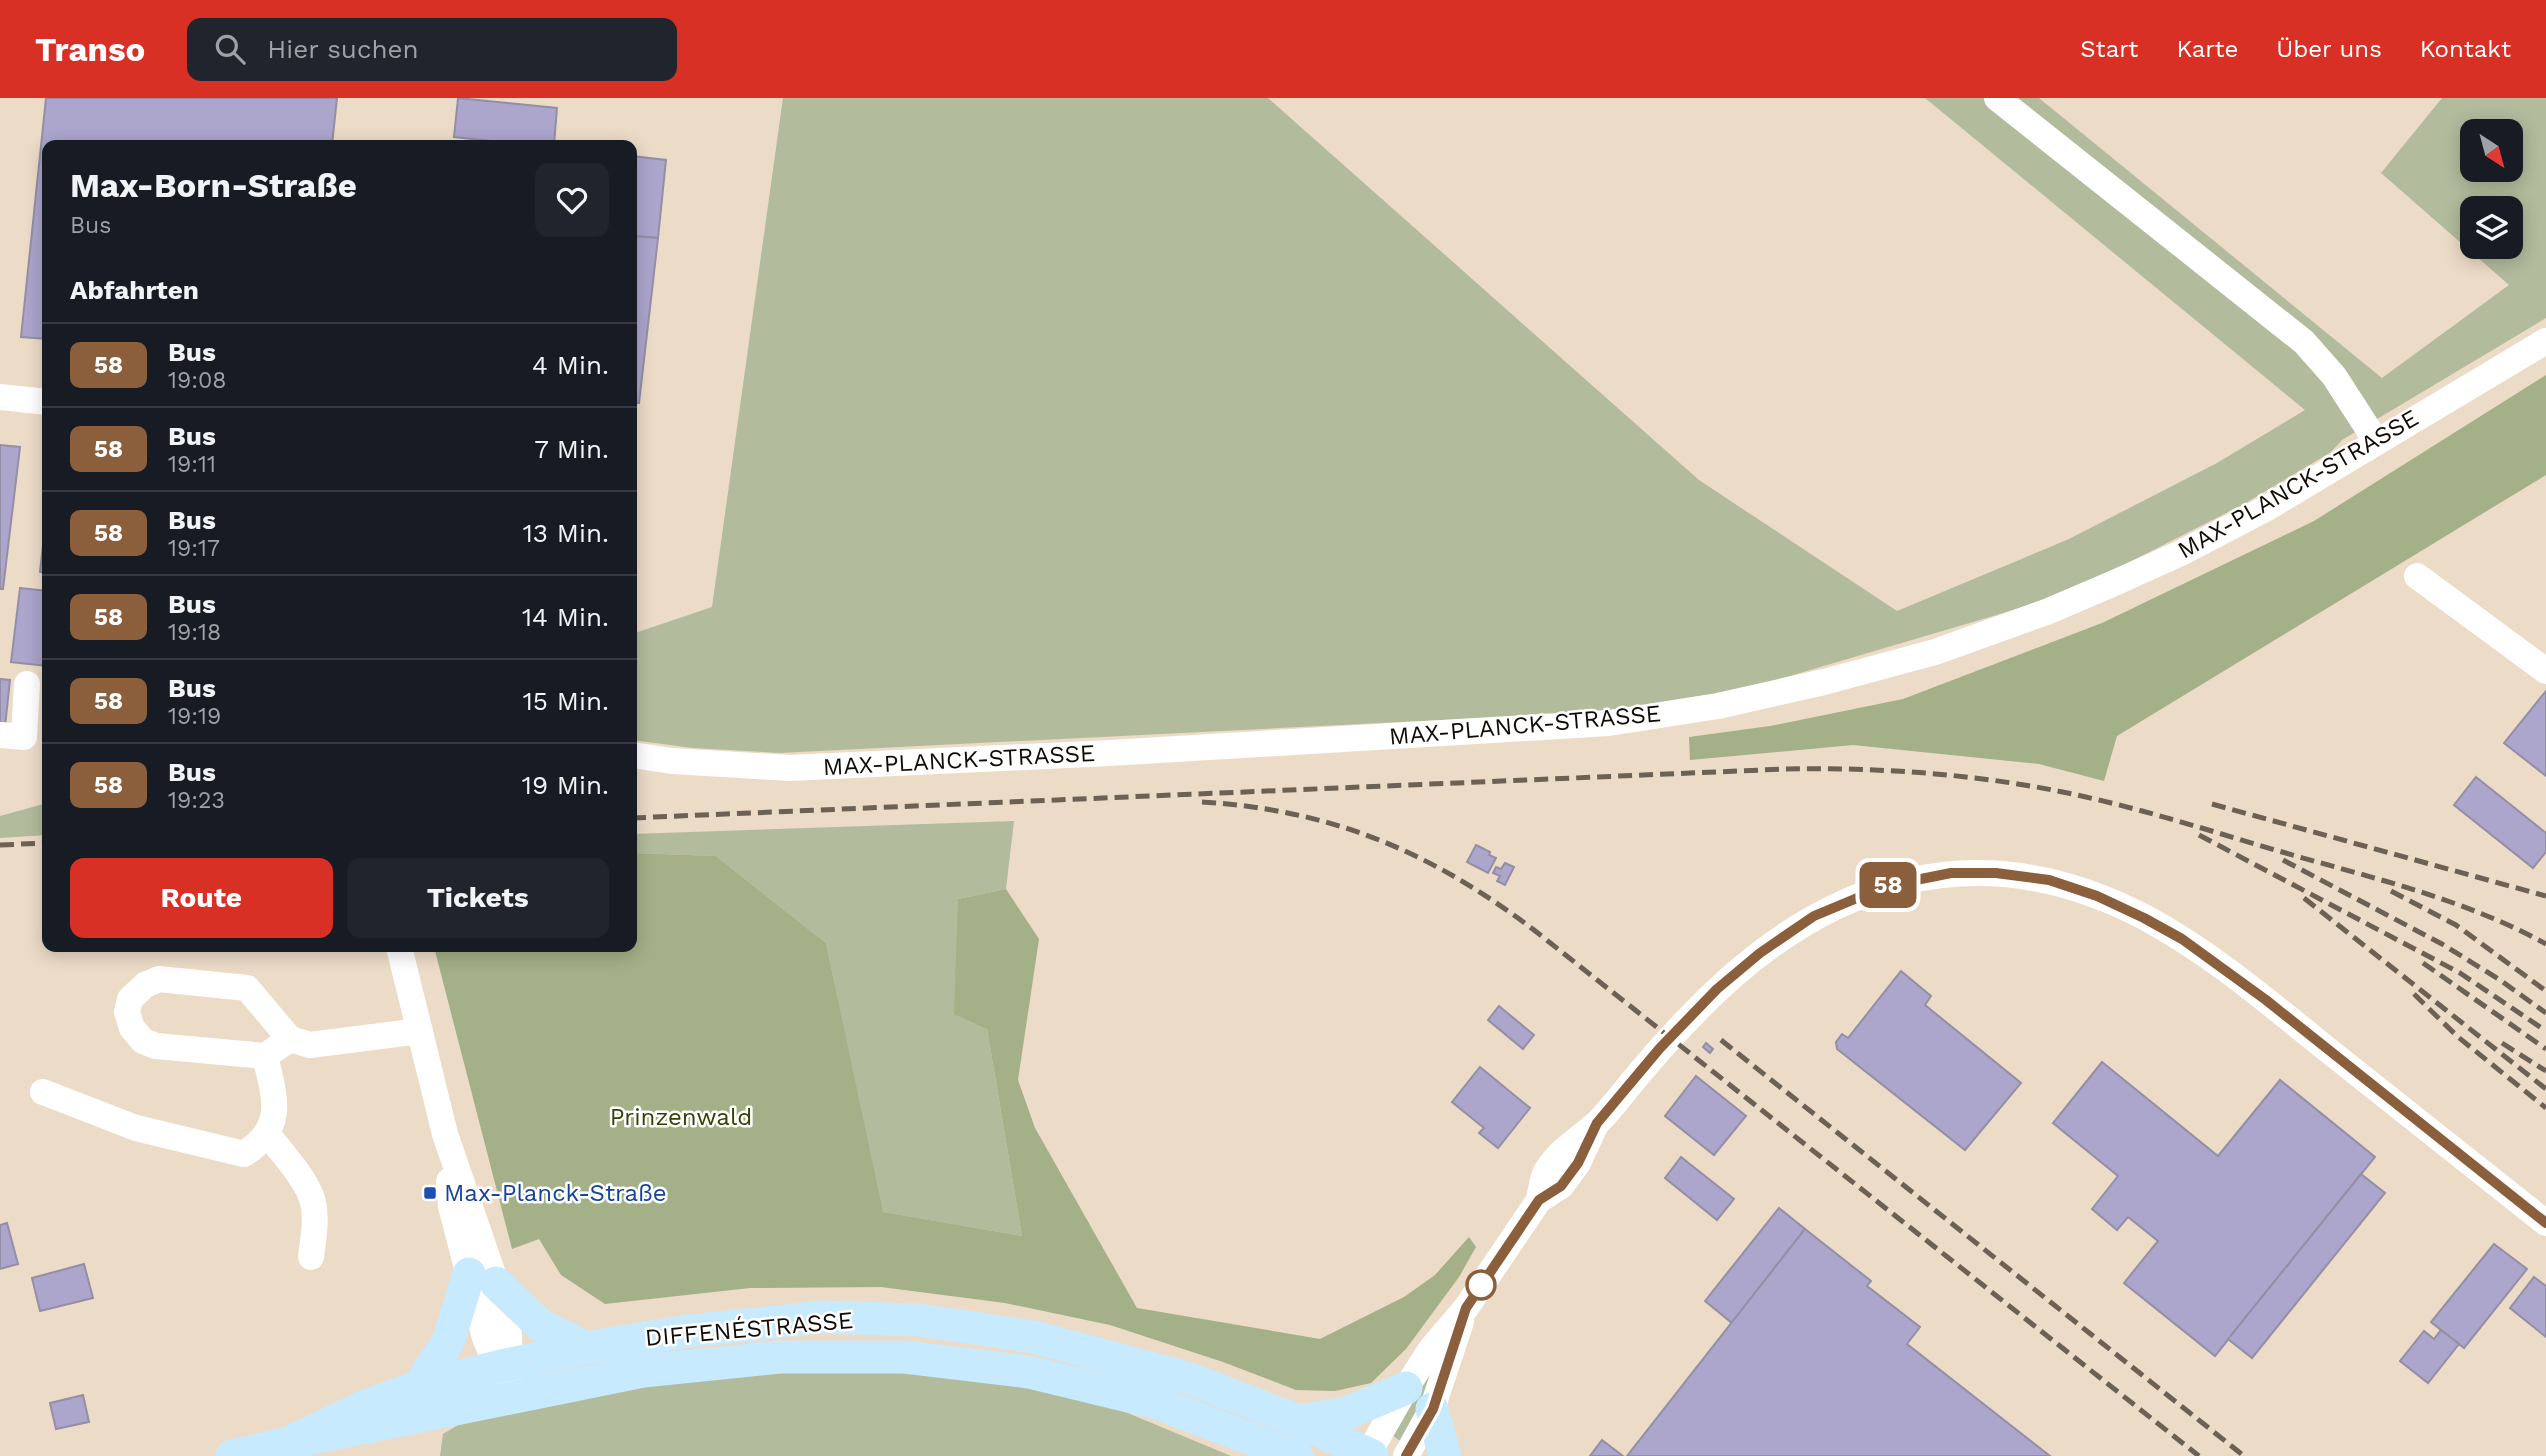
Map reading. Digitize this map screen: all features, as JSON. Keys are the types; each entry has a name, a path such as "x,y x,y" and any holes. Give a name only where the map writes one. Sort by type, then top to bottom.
{"main road":[{"path":"418,1387 448,1342 483,1279 538,1324 586,1348"},
{"name":"DIFFENÉSTRASSE","path":"288,1443 365,1406 418,1387 504,1366 586,1348 688,1331 822,1317 920,1320 1047,1340 1190,1379 1299,1422 1369,1455"},
{"name":"DIFFENÉSTRASSE","path":"232,1456 643,1371 780,1357 905,1357 1041,1374 1157,1403 1285,1453"},
{"path":"1299,1422 1348,1413 1406,1388"},
{"path":"1433,1409 1445,1456"}],"street":[{"path":"1997,98 2304,342 2334,376 2376,441"},
{"name":"MAX-PLANCK-STRASSE","path":"637,756 672,761 802,768 1110,753 1609,723 1718,706 1824,682 1935,652 2049,611 2205,540 2267,508 2546,341"},
{"path":"0,397 42,401"},
{"path":"2417,576 2546,671"},
{"path":"0,735 24,737 27,684"},
{"path":"1369,1455 1431,1349 1466,1308 1539,1200 1561,1186 1578,1163 1597,1123 1660,1048 1717,989 1760,953 1814,916 1886,886 1951,873 1996,873 2049,880 2097,896 2182,939 2266,1000 2546,1223"},
{"path":"400,952 445,1133 451,1206 483,1279 485,1338 504,1366 510,1397"},
{"path":"290,1039 265,1056 156,1046 143,1041 132,1028 127,1012 130,999 145,985 159,979 247,988 290,1039 310,1045 420,1031"},
{"path":"43,1092 136,1128 244,1154 260,1144 273,1123 275,1097 265,1056"},
{"path":"267,1133 297,1172 312,1201 314,1220 311,1257"},
{"path":"1406,1456 1433,1409 1466,1308"}],"green space":[{"path":"783,98 1268,98 1699,480 1897,611 2069,539 2217,463 2305,410 1925,98 2039,98 2382,378 2509,285 2479,259 2523,259 2523,196 2460,196 2460,242 2381,173 2442,98 2546,98 2546,318 2342,440 2331,452 2244,504 2122,566 2027,606 1749,688 1636,707 1581,713 780,753 693,748 637,741 637,632 712,607"},
{"path":"2546,375 2546,475 2117,736 2104,781 2039,764 1853,745 1690,760 1689,737 1770,726 1903,699 2102,623 2314,521"},
{"path":"42,804 42,835 0,838 0,816"},
{"path":"1014,821 1006,889 958,899 987,1029 1022,1236 882,1212 826,943 716,856 637,853 637,834"},
{"name":"Prinzenwald","path":"637,853 716,856 826,943 883,1212 1022,1236 987,1029 954,1014 958,899 1006,889 1039,939 1018,1080 1035,1128 1137,1308 1320,1339 1404,1297 1435,1275 1469,1237 1476,1247 1459,1277 1406,1349 1371,1383 1335,1391 1296,1390 1223,1362 1110,1325 1005,1303 881,1287 750,1288 605,1304 561,1275 539,1239 512,1249 435,952 637,952"},
{"path":"896,1368 1082,1394 1231,1456 440,1456 443,1434 468,1419 600,1392 739,1373"},
{"path":"1433,1371 1424,1399 1402,1442 1390,1434 1412,1392"}],"building":[{"path":"46,98 337,98 333,140 42,140 42,339 21,337"},
{"path":"458,98 557,108 554,140 482,140 454,137"},
{"path":"637,157 666,160 658,238 637,236"},
{"path":"637,236 658,238 637,403"},
{"path":"0,445 20,447 3,589 0,589"},
{"path":"20,588 42,590 42,665 11,662"},
{"path":"0,679 10,680 5,727 0,726"},
{"path":"2546,691 2546,776 2504,743"},
{"path":"2476,777 2546,833 2546,852 2533,868 2454,805"},
{"path":"1476,845 1496,858 1488,873 1467,862"},
{"path":"1505,863 1514,867 1505,885 1497,881 1500,876 1493,873 1496,867 1501,869"},
{"path":"1901,971 1931,996 1925,1005 2021,1083 1965,1150 1837,1049 1836,1042 1842,1034 1848,1038"},
{"path":"1499,1006 1534,1035 1523,1049 1488,1020"},
{"path":"1706,1043 1713,1049 1710,1053 1703,1047"},
{"path":"2102,1062 2218,1156 2280,1080 2375,1157 2215,1356 2124,1283 2158,1241 2128,1217 2117,1230 2092,1209 2118,1176 2053,1123"},
{"path":"1480,1067 1530,1108 1498,1148 1479,1133 1484,1128 1452,1102"},
{"path":"1696,1076 1746,1116 1714,1155 1665,1116"},
{"path":"1681,1157 1734,1199 1717,1220 1665,1178"},
{"path":"2361,1174 2385,1193 2252,1358 2228,1339"},
{"path":"1779,1208 1805,1229 1732,1323 1705,1301"},
{"path":"7,1223 18,1264 0,1269 0,1225"},
{"path":"1805,1229 1871,1281 1867,1286 1920,1327 1907,1344 2050,1456 1627,1456"},
{"path":"2494,1244 2527,1269 2464,1348 2431,1322"},
{"path":"84,1264 93,1298 40,1311 32,1278"},
{"path":"2534,1277 2546,1286 2546,1337 2510,1308"},
{"path":"2441,1330 2459,1344 2428,1383 2400,1361 2424,1331 2434,1339"},
{"path":"83,1395 89,1422 56,1429 50,1403"},
{"path":"1602,1440 1623,1456 1590,1456"}],"railway":[{"path":"637,818 1785,769 1899,771 1975,778 2049,789 2139,810 2424,893 2486,915 2546,944"},
{"path":"1202,802 1295,814 1337,825 1418,857 1496,902 2199,1456"},
{"path":"2212,804 2546,896"},
{"path":"2199,835 2460,973 2546,1031"},
{"path":"0,845 42,843"},
{"path":"2283,860 2442,944 2546,1013"},
{"path":"2391,891 2456,925 2546,991"},
{"path":"2304,898 2546,1089"},
{"path":"2423,963 2546,1049"},
{"path":"2414,994 2458,1037 2546,1108"},
{"path":"1721,1040 2244,1456"},
{"path":"2502,1043 2546,1071"}],"bus line":[{"name":"58","path":"1406,1456 1433,1409 1466,1308 1539,1200 1561,1186 1578,1163 1597,1123 1660,1048 1717,989 1760,953 1814,916 1886,886 1951,873 1996,873 2049,880 2097,896 2144,918 2182,939 2266,1000 2546,1223"}],"place":[{"name":"Max-Planck-Straße","path":"430,1193"}]}
